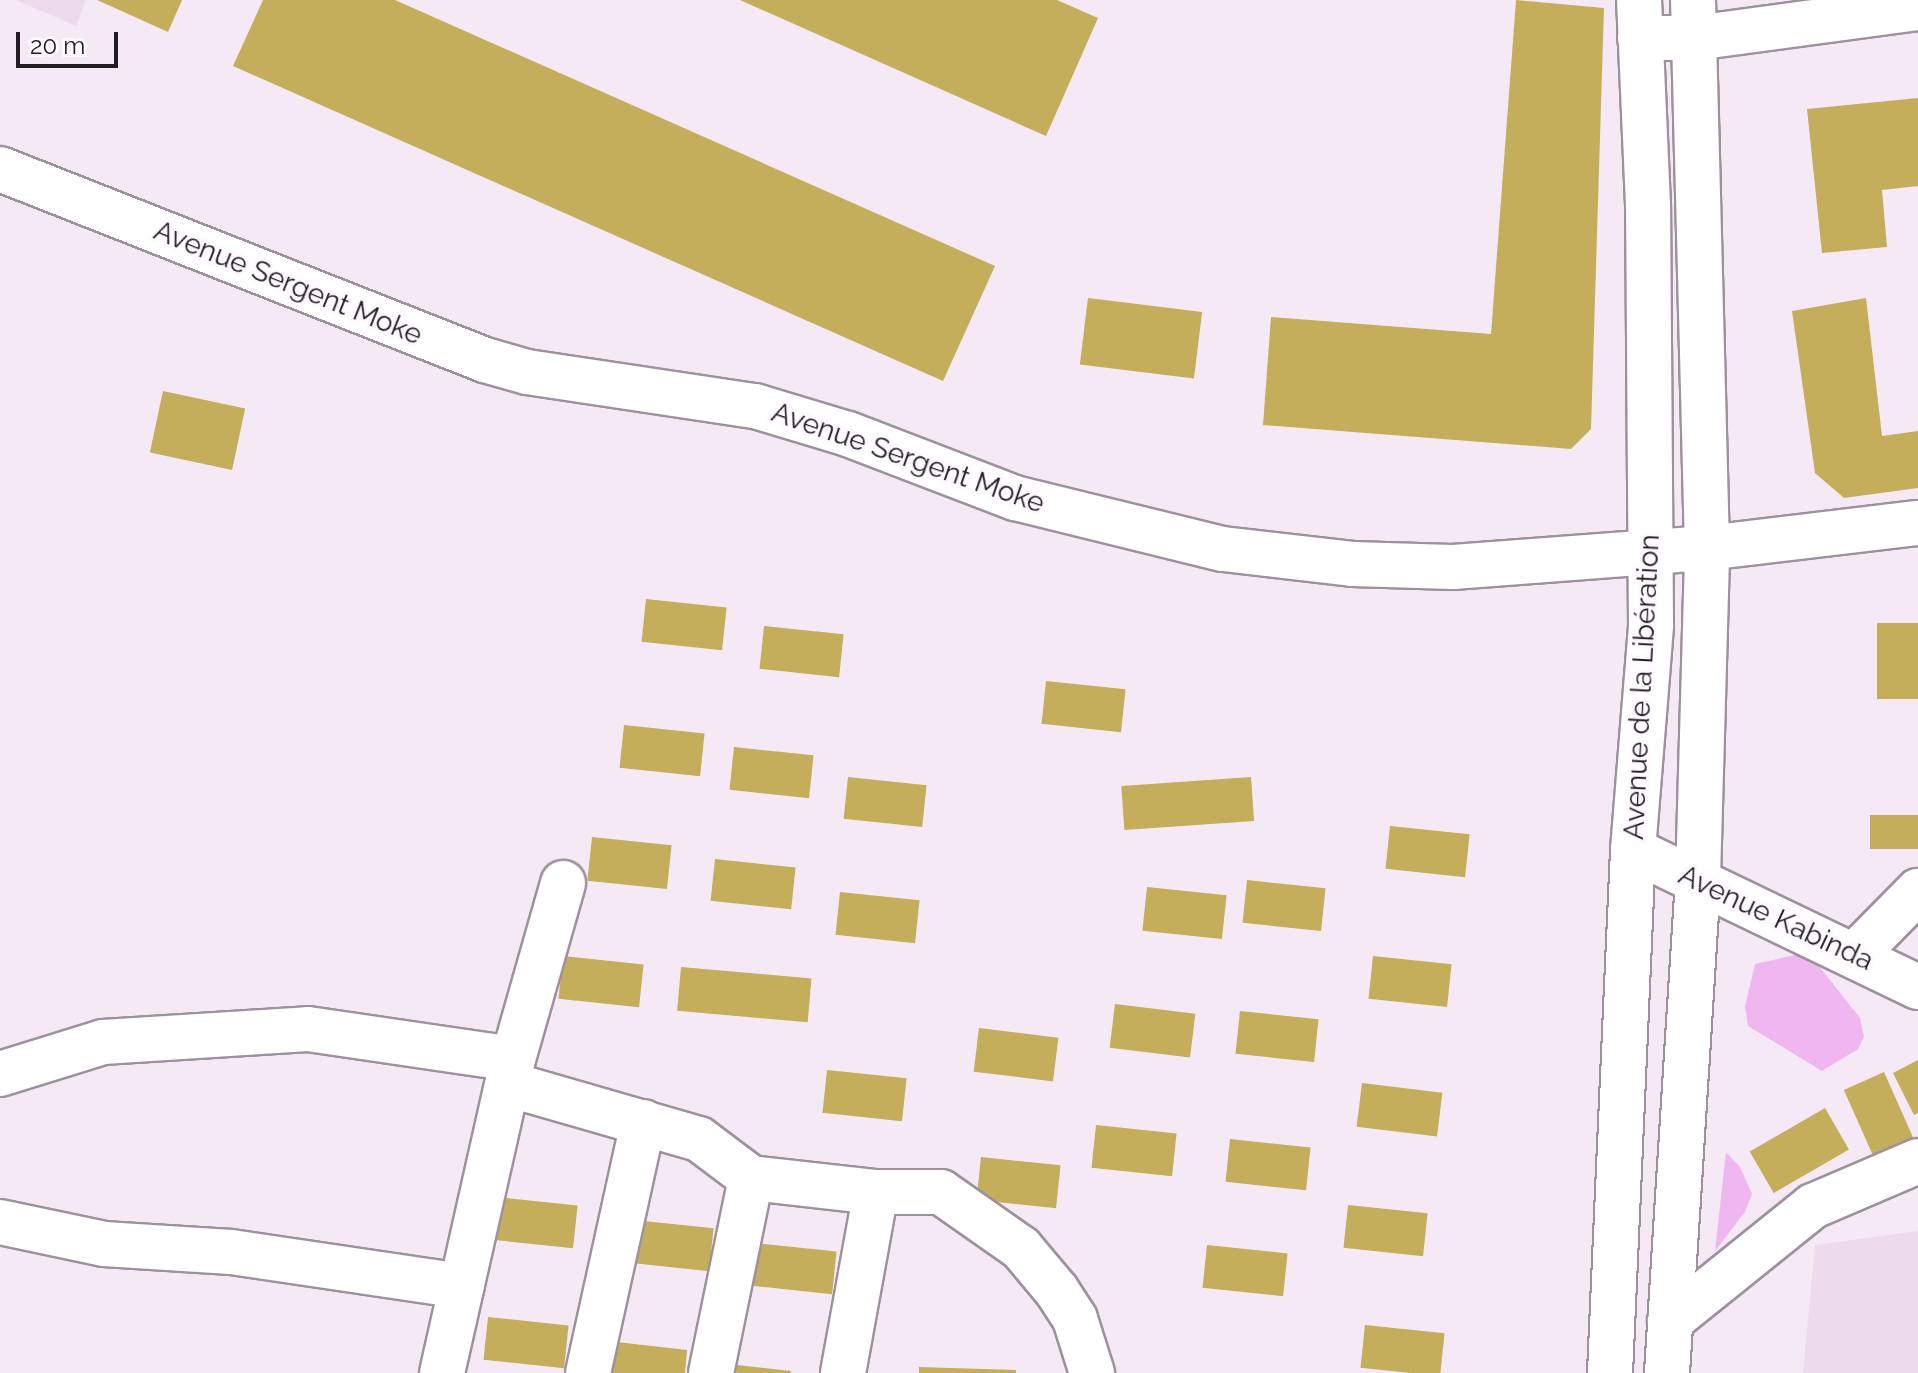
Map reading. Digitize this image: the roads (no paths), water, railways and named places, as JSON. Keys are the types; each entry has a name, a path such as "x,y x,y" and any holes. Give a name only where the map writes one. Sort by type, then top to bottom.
{"main road":[{"path":"1640,19 1918,8"},
{"name":"Avenue de la Libération","path":"1610,1373 1633,850 1652,553 1640,19"},
{"name":"Avenue de la Libération","path":"1667,1373 1698,879 1707,548 1694,19"},
{"name":"Avenue Sergent Moke","path":"0,169 485,360 573,380 755,406 848,434 1015,498 1223,549 1352,564 1453,567 1707,548 1918,523"},
{"name":"Avenue Kabinda","path":"1633,850 1918,987"},
{"path":"442,1373 510,1071 563,883"},
{"path":"1855,955 1918,891"},
{"path":"0,1074 103,1042 308,1029 510,1071 643,1122 699,1139 751,1178 876,1192 941,1192 1021,1248 1075,1319 1092,1373"},
{"path":"588,1373 643,1122"},
{"path":"1670,1321 1813,1206 1918,1161"},
{"path":"711,1373 751,1178"},
{"path":"843,1373 876,1192"},
{"path":"0,1222 104,1244 231,1252 462,1286"}]}
